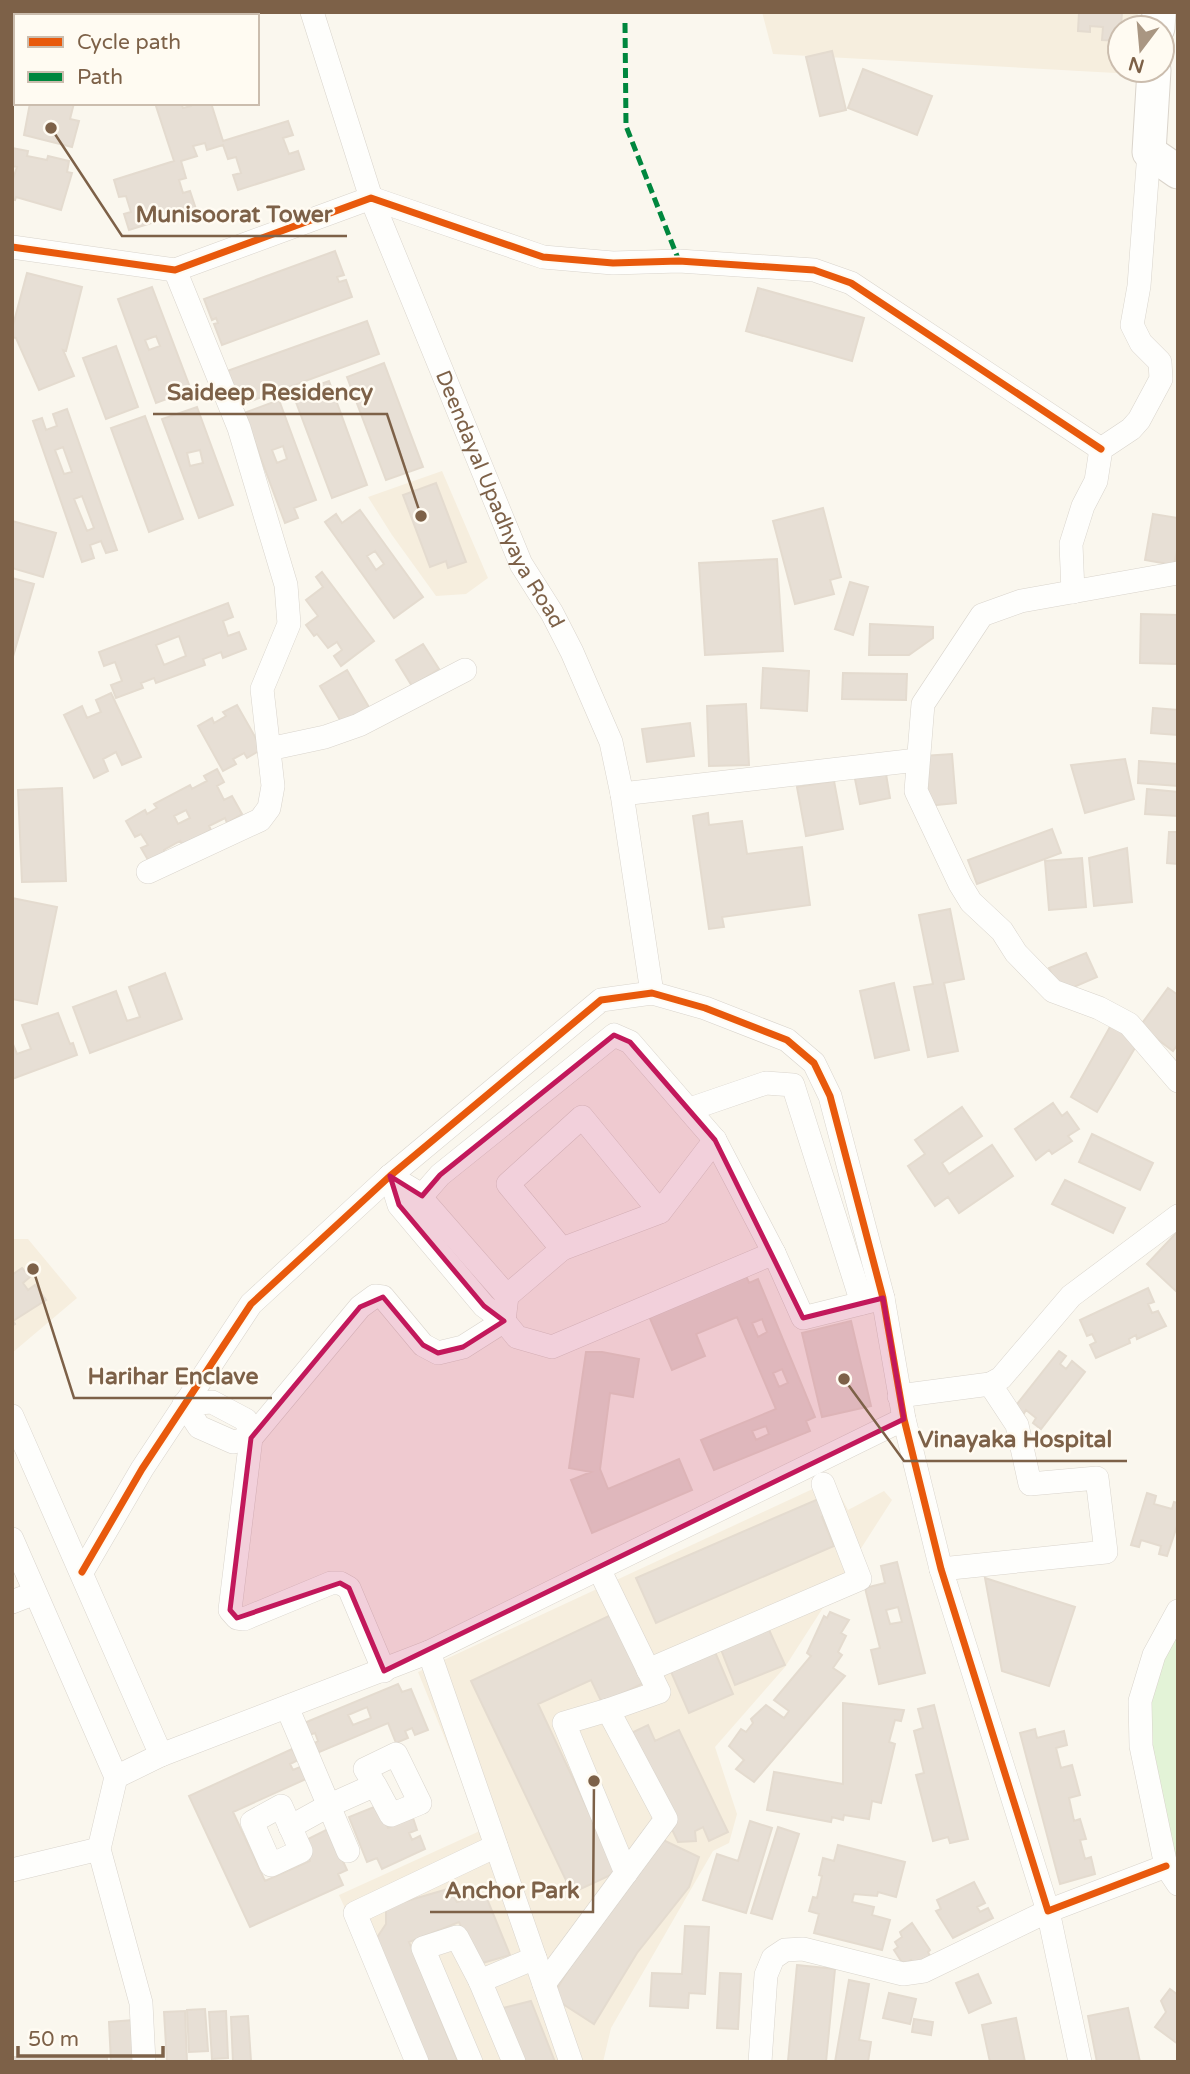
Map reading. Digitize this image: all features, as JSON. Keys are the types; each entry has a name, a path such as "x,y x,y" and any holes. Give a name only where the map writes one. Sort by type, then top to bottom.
{"street":[{"name":"Deendayal Upadhyaya Road","path":"312,12 372,198 522,564 572,652 611,742 622,794 652,993"},
{"path":"1073,592 1071,544 1083,506 1096,481 1101,449 1131,429 1139,420 1161,379 1160,362 1141,343 1132,325 1139,286 1153,84"},
{"path":"1149,152 1178,172"},
{"path":"12,247 175,270 372,198 543,257 613,263 679,261 814,270 851,283 1101,449"},
{"path":"148,872 260,820 268,808 273,786 262,689 289,624 286,585 239,428 175,270"},
{"path":"1178,573 1021,601 982,615 923,704 916,791 971,902 1002,931 1016,953 1053,991 1099,1008 1129,1024 1178,1081"},
{"path":"269,749 325,737 359,725 466,670"},
{"path":"622,794 917,760"},
{"path":"82,1572 142,1469 251,1304 390,1176 601,1000 652,993 705,1008 787,1040 814,1063 830,1096 872,1300 899,1396 941,1569 1048,1911 1080,2062"},
{"path":"420,1198 440,1175 614,1035 630,1042 715,1140 774,1254 803,1318 872,1300"},
{"path":"690,1109 766,1083 793,1085 872,1300"},
{"path":"562,1249 508,1184 582,1117 660,1212"},
{"path":"504,1321 507,1296 562,1249 660,1212 715,1140"},
{"path":"390,1176 415,1191 507,1296"},
{"path":"390,1176 399,1205 484,1306 504,1321 517,1337 552,1347 774,1254"},
{"path":"899,1396 990,1384 1001,1378 1071,1296 1178,1216"},
{"path":"384,1671 349,1588 340,1583 331,1583 244,1619 233,1615 230,1609 251,1438 360,1307 375,1296 383,1297 423,1345 439,1353 463,1347 504,1321"},
{"path":"941,1569 1106,1552 1097,1478 1030,1484 1017,1425 990,1384"},
{"path":"184,1404 199,1427 233,1442 251,1438"},
{"path":"12,1416 161,1755"},
{"path":"116,1777 161,1755 429,1653 904,1419"},
{"path":"649,1670 860,1579 823,1484"},
{"path":"12,1539 116,1777 99,1849 141,2003 144,2062"},
{"path":"599,1569 659,1692 564,1723 626,1873"},
{"path":"12,1602 36,1593"},
{"path":"760,2062 766,1975 773,1958 785,1950 803,1949 903,1974 924,1971 1048,1911 1172,1875 1141,1746 1140,1701 1154,1655 1178,1611"},
{"path":"429,1653 571,2062"},
{"path":"287,1707 348,1851"},
{"path":"544,1984 666,1819 608,1710"},
{"path":"290,1827 374,1785"},
{"path":"417,2062 355,1913 496,1846"},
{"path":"12,1870 99,1849"},
{"path":"471,2062 424,1948 457,1937 480,1981 514,2062"},
{"path":"480,1981 535,1958"}],"highlighted area":[{"path":"614,1035 630,1042 715,1140 803,1318 883,1298 904,1419 384,1671 349,1588 340,1583 237,1618 230,1610 251,1438 360,1307 383,1297 423,1345 438,1353 463,1347 504,1321 484,1306 399,1205 390,1176 422,1196 440,1175"}],"shaded area":[{"path":"762,12 1138,12 1106,14 1106,72 773,54"},
{"path":"442,471 488,578 466,594 436,596 368,497"},
{"path":"12,1239 28,1239 77,1298 12,1353"},
{"path":"832,1480 848,1510 884,1491 892,1500 785,1667 715,1747 737,1814 729,1843 713,1851 611,2028 603,2062 414,2062 339,1895 482,1830 418,1672"}],"green space":[{"path":"1178,1611 1178,1882 1141,1746 1154,1655"}],"building":[{"path":"1079,12 1122,12 1106,14 1106,40 1102,40 1103,27 1090,26 1090,32 1078,31"},
{"path":"832,51 846,110 820,116 806,57"},
{"path":"863,69 932,96 917,135 848,108"},
{"path":"30,105 74,105 70,119 79,121 72,147 24,135"},
{"path":"156,105 182,105 183,108 191,105 212,105 223,141 288,121 293,135 283,138 289,154 298,151 304,169 238,190 233,175 241,173 236,157 228,159 223,145 207,150 205,143 193,146 197,156 181,161 186,178 179,180 183,193 190,191 196,209 129,230 124,214 131,212 126,196 119,197 114,180 174,161"},
{"path":"12,148 28,151 27,156 47,160 48,156 69,161 67,172 72,173 61,210 16,197 15,200 12,199 12,182 17,167 12,166"},
{"path":"335,251 344,275 337,277 339,282 346,280 352,297 222,345 214,324 218,323 216,318 212,320 204,299"},
{"path":"27,273 82,287 66,351 63,350 74,376 39,390 16,338 12,337"},
{"path":"152,287 191,390 156,403 118,299","holes":["156,336 160,346 149,350 145,340"]},
{"path":"758,288 864,318 852,361 746,331"},
{"path":"367,321 379,354 240,405 227,371"},
{"path":"116,346 138,407 106,419 83,358"},
{"path":"384,363 423,467 386,480 347,377"},
{"path":"329,381 367,485 332,498 293,394"},
{"path":"279,400 316,500 294,508 298,518 285,523 244,413","holes":["283,446 287,459 277,463 272,450"]},
{"path":"197,407 233,505 199,518 162,419","holes":["200,450 203,463 190,466 187,453"]},
{"path":"67,409 117,550 106,553 101,541 90,545 94,558 82,562 33,421 42,418 46,430 57,426 53,414","holes":["63,447 72,472 64,474 55,450","82,496 94,528 87,531 74,499"]},
{"path":"145,416 183,519 149,532 111,428"},
{"path":"436,483 466,562 448,568 446,561 430,567 403,495"},
{"path":"823,508 841,577 830,580 834,594 795,604 773,521"},
{"path":"360,510 423,597 394,618 325,522 336,514 342,523","holes":["375,551 384,564 376,570 367,556"]},
{"path":"1153,514 1178,518 1178,546 1174,565 1145,560"},
{"path":"12,521 56,533 43,577 12,568"},
{"path":"777,559 783,651 705,655 699,563"},
{"path":"322,572 374,641 341,666 334,656 342,650 337,642 328,648 306,625 318,616 306,600 323,587 316,577"},
{"path":"12,578 34,584 12,660"},
{"path":"850,582 868,587 853,635 835,629"},
{"path":"228,603 233,617 223,621 228,636 239,632 246,649 223,658 221,652 203,659 205,665 156,683 154,678 141,683 143,688 116,698 111,685 122,681 115,662 104,666 99,652","holes":["179,636 186,656 164,665 156,645"]},
{"path":"1141,614 1178,615 1178,664 1140,663"},
{"path":"870,624 933,627 933,638 909,655 869,655"},
{"path":"423,644 439,669 412,686 396,660"},
{"path":"763,668 809,671 807,711 761,708"},
{"path":"347,670 370,709 343,725 320,686"},
{"path":"843,673 907,674 906,700 842,699"},
{"path":"111,693 141,757 122,765 116,752 103,759 108,771 94,778 64,715 82,706 87,718 101,712 96,700"},
{"path":"746,704 749,765 709,766 707,706"},
{"path":"237,705 262,749 247,758 244,753 233,759 236,764 223,771 198,726 212,718 214,723 226,716 223,712"},
{"path":"1153,708 1178,710 1178,735 1151,733"},
{"path":"690,723 694,756 647,762 642,729"},
{"path":"952,754 956,803 927,806 923,756"},
{"path":"1125,759 1134,799 1085,813 1071,765"},
{"path":"1139,761 1178,764 1178,786 1138,783"},
{"path":"885,768 890,798 860,804 854,774"},
{"path":"217,769 224,782 217,786 224,800 232,796 242,814 227,823 225,818 209,826 211,830 183,845 180,841 164,850 167,857 151,865 141,848 148,845 141,834 135,837 126,821 145,810 147,814 157,808 154,804 190,785 192,789 207,781 204,776","holes":["186,810 190,818 178,824 174,816"]},
{"path":"834,781 843,829 806,836 797,787"},
{"path":"62,788 66,881 22,882 18,790"},
{"path":"1147,789 1178,792 1178,816 1145,814"},
{"path":"708,813 709,825 742,821 747,854 802,847 810,905 722,917 724,927 709,929 693,816"},
{"path":"1052,829 1061,853 977,884 968,860"},
{"path":"1169,832 1178,832 1178,864 1167,863"},
{"path":"1127,848 1132,902 1094,906 1089,858"},
{"path":"1082,858 1086,907 1049,910 1045,861"},
{"path":"12,898 57,907 37,1004 12,999"},
{"path":"950,909 964,979 944,983 958,1051 928,1057 914,987 933,984 919,915"},
{"path":"1086,953 1097,977 1060,993 1049,968"},
{"path":"165,973 182,1019 90,1053 73,1007 116,991 127,1021 140,1017 129,987"},
{"path":"894,983 909,1050 875,1058 860,991"},
{"path":"1168,988 1178,995 1178,1044 1173,1051 1140,1026"},
{"path":"58,1013 77,1055 12,1079 12,1042 17,1054 31,1049 22,1025"},
{"path":"1111,1025 1139,1041 1097,1112 1071,1097"},
{"path":"1053,1103 1062,1116 1067,1112 1079,1129 1068,1136 1072,1141 1052,1154 1049,1150 1036,1160 1015,1129"},
{"path":"962,1107 982,1136 942,1163 949,1174 992,1145 1013,1176 959,1213 948,1197 935,1206 908,1166 925,1154 915,1140"},
{"path":"1092,1134 1153,1163 1140,1190 1079,1162"},
{"path":"1065,1180 1125,1208 1113,1233 1052,1204"},
{"path":"1178,1231 1178,1293 1147,1264"},
{"path":"22,1268 30,1277 23,1283 28,1290 35,1285 46,1300 13,1321 15,1324 12,1326 12,1275"},
{"path":"746,1276 749,1283 758,1279 815,1417 806,1421 810,1431 714,1470 701,1440 776,1409 737,1317 696,1334 705,1356 672,1370 649,1316","holes":["762,1319 767,1332 758,1337 752,1323","782,1369 788,1383 779,1387 773,1373","766,1426 769,1434 756,1440 752,1431"]},
{"path":"1148,1288 1154,1302 1148,1304 1152,1313 1158,1311 1166,1326 1137,1339 1136,1335 1129,1339 1130,1343 1096,1358 1090,1345 1096,1342 1092,1334 1087,1336 1080,1320"},
{"path":"851,1321 871,1406 822,1417 802,1333"},
{"path":"1059,1351 1066,1356 1060,1364 1066,1369 1072,1361 1085,1372 1041,1429 1033,1423 1036,1418 1026,1410 1023,1415 1014,1408"},
{"path":"586,1352 639,1359 633,1397 610,1393 600,1469 608,1489 679,1459 692,1490 592,1533 571,1480 591,1472 569,1468"},
{"path":"1147,1493 1156,1496 1154,1504 1172,1509 1174,1502 1178,1503 1178,1523 1167,1556 1159,1554 1161,1546 1141,1540 1139,1547 1131,1545"},
{"path":"823,1497 830,1513 822,1517 834,1546 656,1623 636,1578"},
{"path":"897,1562 925,1673 879,1684 871,1650 880,1648 865,1588 885,1583 881,1566","holes":["898,1607 902,1622 890,1624 886,1610"]},
{"path":"985,1578 1075,1607 1049,1686 1002,1671"},
{"path":"830,1612 849,1620 841,1633 846,1636 838,1652 842,1655 833,1668 845,1676 754,1782 736,1769 744,1760 729,1746 741,1729 746,1732 753,1723 751,1719 766,1705 784,1718 789,1711 774,1700 811,1656 807,1653 824,1616 827,1618"},
{"path":"613,1614 646,1682 602,1703 591,1680 538,1704 617,1872 572,1893 471,1681"},
{"path":"765,1621 785,1665 735,1685 718,1642"},
{"path":"712,1645 733,1694 689,1713 668,1665"},
{"path":"398,1684 402,1692 411,1689 428,1730 415,1735 412,1728 405,1731 408,1738 396,1743 388,1723 317,1753 313,1744 318,1741 315,1733 309,1735 304,1723","holes":["367,1707 371,1718 353,1725 348,1715"]},
{"path":"843,1703 904,1710 901,1721 895,1720 889,1742 895,1744 881,1803 872,1801 869,1819 844,1815 843,1820 832,1817 831,1822 767,1810 774,1772 843,1784"},
{"path":"934,1705 968,1839 950,1843 948,1837 933,1841 916,1775 924,1773 914,1731 923,1728 918,1709"},
{"path":"648,1725 655,1741 679,1730 728,1832 709,1841 703,1827 695,1831 696,1841 678,1842 627,1735"},
{"path":"1035,1729 1037,1738 1064,1731 1067,1745 1056,1748 1061,1768 1072,1765 1080,1795 1069,1798 1074,1821 1080,1819 1086,1839 1080,1840 1085,1859 1091,1857 1095,1874 1060,1884 1020,1733"},
{"path":"292,1749 298,1760 290,1764 293,1770 300,1767 306,1779 233,1812 265,1881 310,1861 304,1841 328,1829 347,1870 338,1874 343,1885 250,1927 189,1796"},
{"path":"379,1805 388,1828 413,1818 417,1830 409,1833 412,1840 420,1836 425,1849 382,1869 377,1858 367,1862 349,1817"},
{"path":"750,1821 772,1828 746,1913 703,1900 717,1854 738,1861"},
{"path":"778,1827 799,1834 772,1919 751,1913"},
{"path":"661,1839 699,1857 689,1887 637,1953 594,2024 552,1997 606,1908"},
{"path":"838,1845 905,1862 896,1897 878,1892 877,1896 854,1894 852,1902 874,1907 872,1915 890,1920 882,1950 814,1933 819,1914 809,1911 813,1897 817,1898 823,1858 834,1861"},
{"path":"974,1882 985,1903 977,1907 980,1912 988,1908 993,1918 953,1938 936,1911 941,1909 937,1900"},
{"path":"448,1889 457,1902 485,1894 510,1955 479,1964 459,1922 409,1942 458,2062 428,2062 374,1942 386,1924 386,1907"},
{"path":"912,1923 930,1950 928,1952 932,1960 914,1964 911,1960 903,1964 894,1950 898,1947 895,1942 902,1937 900,1932"},
{"path":"685,1926 709,1927 705,1994 689,1993 688,2008 650,2006 652,1973 682,1974"},
{"path":"797,1965 835,1969 826,2062 788,2061"},
{"path":"720,1973 741,1974 738,2029 717,2028"},
{"path":"978,1974 991,2003 969,2013 956,1983"},
{"path":"849,1980 869,1984 859,2040 871,2042 868,2062 835,2062"},
{"path":"1170,1989 1178,1995 1178,2044 1155,2027 1166,2012 1161,2001"},
{"path":"889,1993 916,1999 910,2024 883,2018"},
{"path":"531,2001 555,2062 519,2062 499,2009"},
{"path":"1128,2008 1140,2062 1097,2062 1088,2016"},
{"path":"205,2009 208,2051 189,2052 187,2010"},
{"path":"185,2011 187,2062 167,2062 164,2012"},
{"path":"226,2011 228,2058 212,2059 209,2012"},
{"path":"248,2016 251,2061 233,2062 231,2017"},
{"path":"1016,2018 1025,2062 990,2062 982,2025"},
{"path":"914,2019 933,2022 931,2035 912,2032"},
{"path":"133,2020 135,2062 111,2062 109,2022"},
{"path":"12,2057 107,2057 107,2062 12,2062"}],"marked path":[{"path":"625,23 626,126 679,261"}],"cycle path":[{"path":"12,247 175,270 371,198 543,257 613,263 679,261 814,270 851,283 1101,449"},
{"path":"82,1572 142,1469 251,1304 390,1176 601,1000 652,993 705,1008 787,1040 814,1063 830,1096 883,1298 904,1419 941,1569 1048,1911 1166,1866"}],"place":[{"name":"Munisoorat Tower","path":"51,128"},
{"name":"Saideep Residency","path":"421,516"},
{"name":"Harihar Enclave","path":"33,1269"},
{"name":"Vinayaka Hospital","path":"844,1379"},
{"name":"Anchor Park","path":"594,1781"}]}
